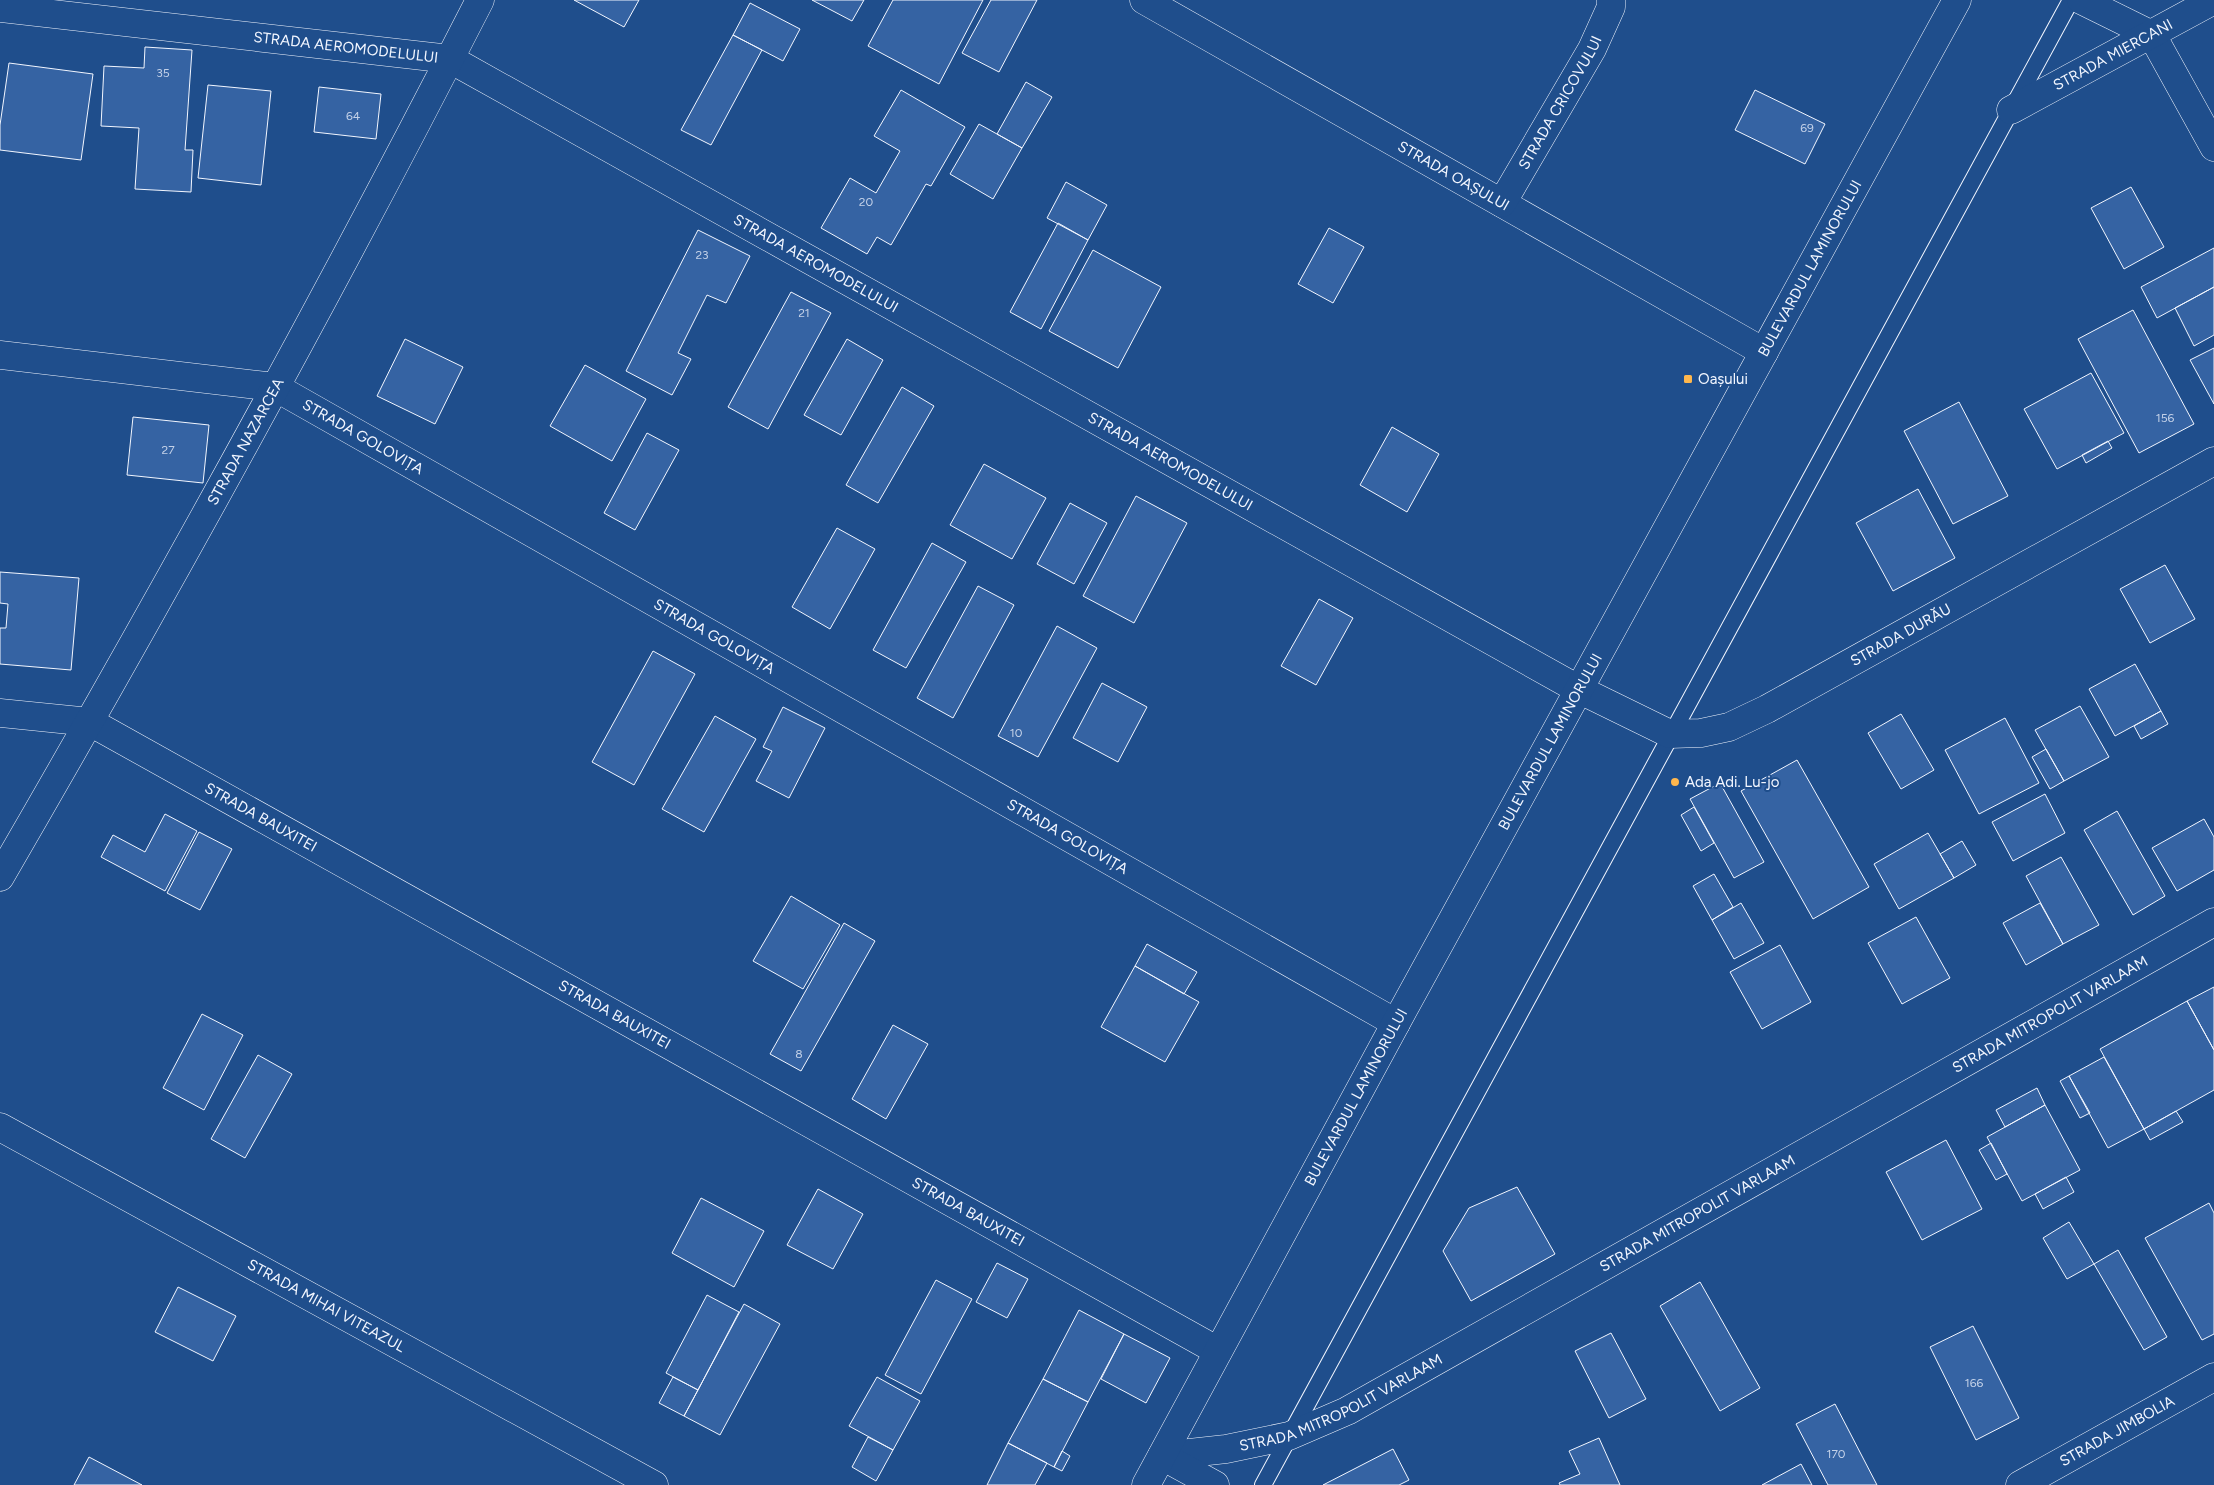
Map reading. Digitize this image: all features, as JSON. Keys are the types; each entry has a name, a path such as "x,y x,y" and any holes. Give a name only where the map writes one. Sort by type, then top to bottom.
{"street":[{"name":"STRADA NAZARCEA","path":"0,878 90,722 275,388 480,0"},
{"name":"STRADA CRICOVULUI","path":"1502,203 1592,49 1610,7 1611,0"},
{"name":"BULEVARDUL LAMINORULUI","path":"1146,1485 1396,1023 1957,0"},
{"path":"2081,0 2152,35 2214,147"},
{"name":"STRADA MIERCANI","path":"2011,110 2214,0"},
{"name":"STRADA OAȘULUI","path":"1153,2 1764,352"},
{"name":"STRADA AEROMODELULUI","path":"0,8 450,59 1578,690"},
{"name":"STRADA GOLOVIȚA","path":"0,355 275,388 1396,1023"},
{"name":"STRADA DURĂU","path":"1578,690 1670,734 1701,733 1729,727 1767,709 2214,461"},
{"name":"STRADA BAUXITEI","path":"0,714 90,722 1218,1352"},
{"name":"STRADA MITROPOLIT VARLAAM","path":"1162,1456 1226,1449 1289,1436 1347,1411 2214,922"},
{"name":"STRADA MIHAI VITEAZUL","path":"0,1127 654,1485"},
{"name":"STRADA JIMBOLIA","path":"2020,1485 2214,1376"},
{"path":"1162,1456 1215,1485"}],"lane":[{"path":"1263,1485 2071,0"}],"building":[{"path":"574,0 639,0 624,27"},
{"path":"812,0 864,0 852,21"},
{"path":"893,0 983,0 939,84 868,46"},
{"path":"991,0 1037,0 999,72 962,53"},
{"path":"750,3 800,29 783,61 733,35"},
{"path":"733,35 762,50 711,145 681,130"},
{"path":"145,47 192,50 185,150 193,150 191,192 135,189 139,128 101,126 104,66 144,68"},
{"path":"9,63 93,74 81,160 0,150 0,125"},
{"path":"1026,82 1052,97 1022,148 997,134"},
{"path":"208,85 271,91 261,185 198,178"},
{"path":"319,87 381,94 376,139 314,132"},
{"path":"901,90 965,127 931,186 926,184 891,245 877,237 867,254 821,228 850,178 876,193 900,151 874,136"},
{"path":"1755,90 1825,124 1805,164 1735,130"},
{"path":"979,124 1022,148 993,199 950,174"},
{"path":"1066,182 1107,205 1088,240 1047,218"},
{"path":"2131,187 2164,247 2124,269 2091,208"},
{"path":"1058,223 1088,240 1041,329 1010,312"},
{"path":"1329,228 1364,247 1333,303 1298,284"},
{"path":"698,230 750,256 726,303 707,295 678,353 691,359 672,395 626,371"},
{"path":"2214,248 2214,287 2157,318 2141,287"},
{"path":"1093,250 1161,287 1118,368 1049,331"},
{"path":"2214,287 2214,335 2194,346 2175,308"},
{"path":"791,292 831,313 768,429 728,407"},
{"path":"2133,310 2194,424 2139,453 2078,339"},
{"path":"405,339 463,367 435,424 377,396"},
{"path":"847,339 883,360 841,435 804,415"},
{"path":"2214,348 2214,404 2190,360"},
{"path":"585,365 646,399 612,461 550,426"},
{"path":"2091,373 2124,433 2057,469 2024,409"},
{"path":"902,387 934,406 878,503 846,485"},
{"path":"1959,402 2008,496 1953,524 1904,431"},
{"path":"133,417 209,425 203,483 127,475"},
{"path":"1392,427 1439,454 1407,512 1360,485"},
{"path":"647,433 679,450 635,530 604,513"},
{"path":"2108,441 2112,448 2086,463 2082,455"},
{"path":"984,464 1046,498 1012,559 950,525"},
{"path":"1918,489 1955,558 1893,591 1856,523"},
{"path":"1136,496 1187,523 1134,623 1083,596"},
{"path":"1070,503 1107,523 1074,584 1037,564"},
{"path":"837,528 875,549 830,629 792,607"},
{"path":"932,543 966,562 906,668 873,650"},
{"path":"2165,565 2195,619 2150,643 2120,589"},
{"path":"0,572 79,578 71,670 0,664 0,628 6,628 8,604 0,603"},
{"path":"978,586 1014,605 953,718 917,698"},
{"path":"1319,599 1353,618 1316,685 1281,666"},
{"path":"1057,626 1097,648 1038,757 998,736"},
{"path":"653,651 695,674 634,785 592,762"},
{"path":"2135,664 2161,711 2115,736 2089,689"},
{"path":"1102,683 1147,707 1118,762 1073,738"},
{"path":"2080,706 2109,757 2064,781 2035,730"},
{"path":"783,707 825,728 789,798 756,781 772,751 763,747"},
{"path":"2161,711 2168,724 2141,739 2134,726"},
{"path":"1901,714 1934,770 1901,789 1868,733"},
{"path":"715,716 756,739 704,832 662,809"},
{"path":"2005,718 2039,783 1979,814 1945,750"},
{"path":"2046,749 2064,781 2050,789 2032,757"},
{"path":"1797,760 1869,887 1813,919 1741,791"},
{"path":"1720,783 1764,862 1734,878 1690,799"},
{"path":"2045,794 2065,833 2013,861 1992,822"},
{"path":"1694,807 1714,843 1701,851 1681,815"},
{"path":"2117,811 2165,896 2133,915 2084,830"},
{"path":"165,814 197,831 165,891 101,857 113,835 145,852"},
{"path":"2204,819 2214,837 2214,870 2177,891 2152,848"},
{"path":"199,832 232,849 200,910 167,893"},
{"path":"1928,833 1954,878 1899,909 1874,864"},
{"path":"1962,841 1976,865 1954,878 1940,854"},
{"path":"2061,857 2099,925 2063,944 2026,876"},
{"path":"1714,874 1733,907 1712,920 1693,886"},
{"path":"791,896 840,925 803,989 753,961"},
{"path":"1741,903 1764,943 1734,959 1712,920"},
{"path":"2040,903 2063,944 2026,965 2003,923"},
{"path":"1916,917 1950,978 1902,1004 1868,943"},
{"path":"844,923 875,941 801,1071 770,1054"},
{"path":"1147,944 1197,972 1184,994 1135,966"},
{"path":"1780,945 1811,1002 1762,1029 1730,972"},
{"path":"1135,966 1199,1002 1165,1062 1101,1027"},
{"path":"2214,987 2214,1050 2187,1001"},
{"path":"2187,1001 2214,1050 2214,1090 2144,1129 2100,1049"},
{"path":"202,1014 243,1035 204,1110 163,1088"},
{"path":"893,1025 928,1044 886,1119 852,1099"},
{"path":"258,1055 292,1074 245,1158 211,1139"},
{"path":"2104,1057 2144,1129 2108,1148 2069,1076"},
{"path":"2069,1076 2090,1113 2080,1118 2060,1081"},
{"path":"2037,1088 2045,1105 2005,1127 1996,1110"},
{"path":"2045,1105 2080,1170 2022,1201 1987,1137"},
{"path":"2176,1111 2183,1122 2150,1140 2144,1129"},
{"path":"1946,1140 1982,1209 1922,1240 1886,1172"},
{"path":"1991,1143 2007,1174 1996,1180 1979,1150"},
{"path":"2066,1177 2074,1192 2043,1209 2035,1194"},
{"path":"1517,1187 1555,1254 1471,1301 1443,1251 1469,1208"},
{"path":"818,1189 863,1214 833,1269 787,1245"},
{"path":"701,1198 764,1231 734,1287 672,1253"},
{"path":"2209,1203 2214,1213 2214,1334 2202,1340 2145,1238"},
{"path":"2069,1222 2094,1264 2067,1279 2043,1238"},
{"path":"2118,1250 2167,1337 2144,1350 2094,1264"},
{"path":"997,1263 1028,1279 1007,1318 976,1302"},
{"path":"936,1280 972,1299 921,1394 885,1375"},
{"path":"1700,1282 1760,1388 1720,1411 1660,1306"},
{"path":"178,1287 236,1316 213,1361 155,1332"},
{"path":"707,1295 739,1312 698,1390 666,1373"},
{"path":"744,1304 780,1324 720,1435 684,1416"},
{"path":"1079,1310 1124,1334 1088,1402 1043,1379"},
{"path":"1973,1326 2019,1418 1976,1440 1930,1347"},
{"path":"1611,1333 1646,1399 1609,1418 1575,1351"},
{"path":"1124,1334 1170,1358 1146,1403 1101,1379"},
{"path":"673,1377 698,1390 684,1416 659,1403"},
{"path":"877,1377 920,1401 893,1450 849,1426"},
{"path":"1043,1379 1088,1402 1054,1467 1008,1443"},
{"path":"1835,1404 1877,1485 1828,1485 1796,1424"},
{"path":"868,1437 893,1450 876,1481 852,1467"},
{"path":"1599,1438 1620,1485 1560,1485 1559,1483 1580,1474 1569,1451"},
{"path":"1008,1443 1047,1463 1035,1485 987,1485"},
{"path":"1393,1449 1409,1480 1399,1485 1323,1485"},
{"path":"1062,1451 1070,1456 1062,1471 1054,1467"},
{"path":"89,1457 142,1485 74,1485"},
{"path":"1801,1464 1812,1485 1762,1485"}],"place":[{"name":"Oașului","path":"1688,379"},
{"name":"Ada Adi. Lu-jo","path":"1675,782"}]}
